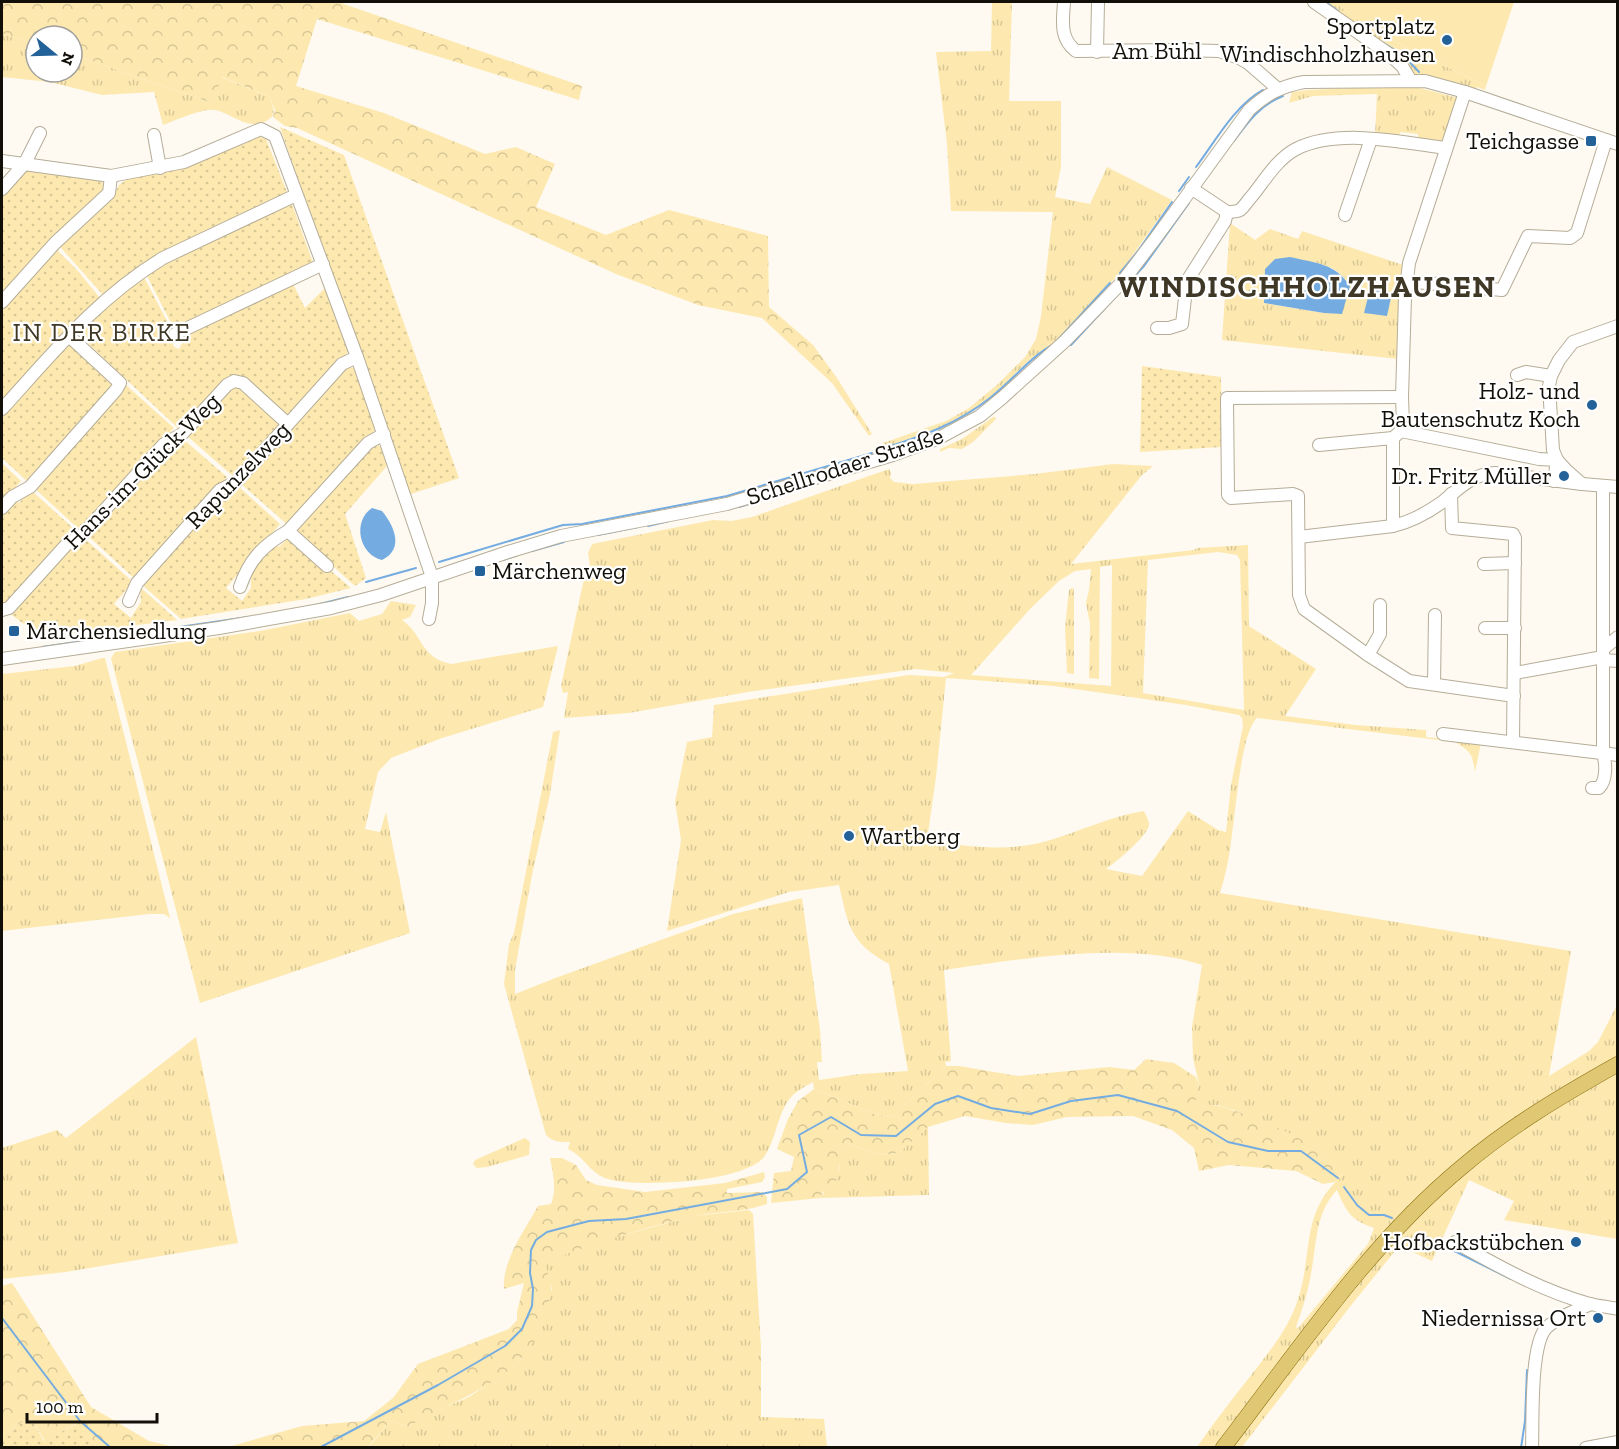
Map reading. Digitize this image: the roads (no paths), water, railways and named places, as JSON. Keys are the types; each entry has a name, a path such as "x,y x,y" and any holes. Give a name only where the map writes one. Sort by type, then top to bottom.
{"main road":[{"path":"1223,1448 1353,1280 1395,1231 1439,1187 1485,1148 1524,1120 1617,1064"}],"street":[{"name":"Am Bühl","path":"1064,2 1063,33 1070,46 1076,51 1225,52 1248,63 1278,89"},
{"name":"Am Bühl","path":"1097,52 1098,2"},
{"path":"1314,2 1389,54 1402,66 1411,81"},
{"name":"Schellrodaer Straße","path":"2,659 302,614 364,600 561,536 727,504 893,455 937,439 980,416 1072,334 1123,280 1249,110 1260,99 1278,89 1304,82 1411,81 1433,83 1614,140"},
{"path":"1393,526 1397,435 1403,424 1405,281 1465,92"},
{"path":"2,161 111,176 184,162 261,129 275,136 357,357 432,577 432,603 429,619"},
{"path":"2,189 25,164 40,133"},
{"path":"154,135 160,168"},
{"path":"1191,188 1227,212 1232,212 1243,208 1288,154 1327,140 1371,139 1446,148"},
{"path":"1345,215 1371,139"},
{"path":"1405,281 1502,290 1528,236 1570,238 1577,234 1614,140"},
{"path":"2,302 55,243 109,193 111,176"},
{"path":"2,410 104,300 143,270 163,258 296,195"},
{"path":"1157,328 1169,328 1182,324 1186,281 1225,221 1227,212"},
{"path":"175,334 323,264"},
{"path":"1554,481 1557,460 1552,441 1549,386 1551,376 1558,360 1573,342 1617,326"},
{"path":"2,508 12,497 30,487 120,383 69,336"},
{"name":"Rapunzelweg","path":"129,602 137,583 220,490 236,482 342,364 357,357"},
{"path":"1518,375 1526,372 1551,376"},
{"name":"Hans-im-Glück-Weg","path":"2,610 9,608 66,545 83,534 164,444 182,434 227,385 234,381 243,383 288,424"},
{"path":"1402,397 1227,398 1227,495 1231,498 1293,494 1298,496 1299,595 1304,609 1368,655 1409,681 1514,696"},
{"path":"240,587 247,568 272,540 288,531 368,443 384,434"},
{"path":"1319,445 1397,435 1557,460 1582,484"},
{"path":"1299,537 1393,526 1439,504 1467,482 1485,473 1617,487"},
{"path":"1592,788 1599,788 1603,784 1606,761 1603,754 1603,487"},
{"path":"1451,494 1452,528 1514,535 1514,742"},
{"path":"288,531 327,566"},
{"path":"1484,564 1515,563"},
{"path":"1368,655 1380,634 1380,605"},
{"path":"1434,684 1436,615"},
{"path":"1485,628 1515,628"},
{"path":"1603,656 1617,637"},
{"path":"1515,674 1603,656 1617,661"},
{"path":"1443,734 1617,755"},
{"path":"1455,1242 1506,1271 1591,1304 1617,1309"},
{"path":"1532,1448 1535,1363 1539,1338 1552,1324 1591,1304"},
{"path":"1586,1448 1611,1444"}],"water":[{"path":"1290,257 1308,261 1324,265 1338,273 1350,286 1342,314 1264,303 1265,269 1275,259","holes":["1281,277 1301,279 1309,285 1306,290 1298,291 1290,290"]},
{"path":"1370,289 1392,293 1387,316 1364,313"},
{"path":"372,508 382,511 394,531 393,550 382,560 368,552 361,537 362,521"}],"waterway":[{"path":"1326,2 1338,11"},
{"path":"1382,42 1403,55 1419,72"},
{"path":"1196,167 1234,115 1263,90"},
{"path":"1234,141 1261,109 1283,96"},
{"path":"1179,191 1189,177"},
{"path":"1120,273 1172,202"},
{"path":"1071,345 1144,266 1189,203"},
{"path":"881,449 938,429 977,407 1045,349 1054,344 1110,283"},
{"path":"439,562 563,525 582,524 727,496 872,453"},
{"path":"739,507 825,481"},
{"path":"648,526 669,521"},
{"path":"598,535 638,527"},
{"path":"532,551 564,542"},
{"path":"503,560 518,555"},
{"path":"366,582 416,568"},
{"path":"316,605 348,597"},
{"path":"42,647 248,617"},
{"path":"319,1448 438,1385 505,1346 522,1329 532,1306 531,1250 536,1240 547,1232 589,1221 626,1219 787,1189 807,1172 799,1135 831,1117 861,1135 896,1136 935,1104 958,1096 991,1108 1030,1114 1071,1101 1118,1095 1177,1111 1228,1142 1268,1151 1301,1151 1338,1178"},
{"path":"1344,1187 1357,1205 1369,1215 1384,1215 1392,1218"},
{"path":"1426,1237 1511,1279"},
{"path":"2,1318 80,1421 111,1448"},
{"path":"1521,1448 1525,1421 1527,1370"}],"place":[{"name":"Sportplatz Windischholzhausen","path":"1447,40"},
{"name":"Teichgasse","path":"1591,141"},
{"name":"Holz- und Bautenschutz Koch","path":"1592,405"},
{"name":"Dr. Fritz Müller","path":"1564,476"},
{"name":"Märchenweg","path":"480,571"},
{"name":"Märchensiedlung","path":"14,631"},
{"name":"Wartberg","path":"849,836"},
{"name":"Hofbackstübchen","path":"1576,1242"},
{"name":"Niedernissa Ort","path":"1598,1318"}],"district":[{"name":"WINDISCHHOLZHAUSEN","path":"1307,287"},
{"name":"IN DER BIRKE","path":"102,332"}]}
